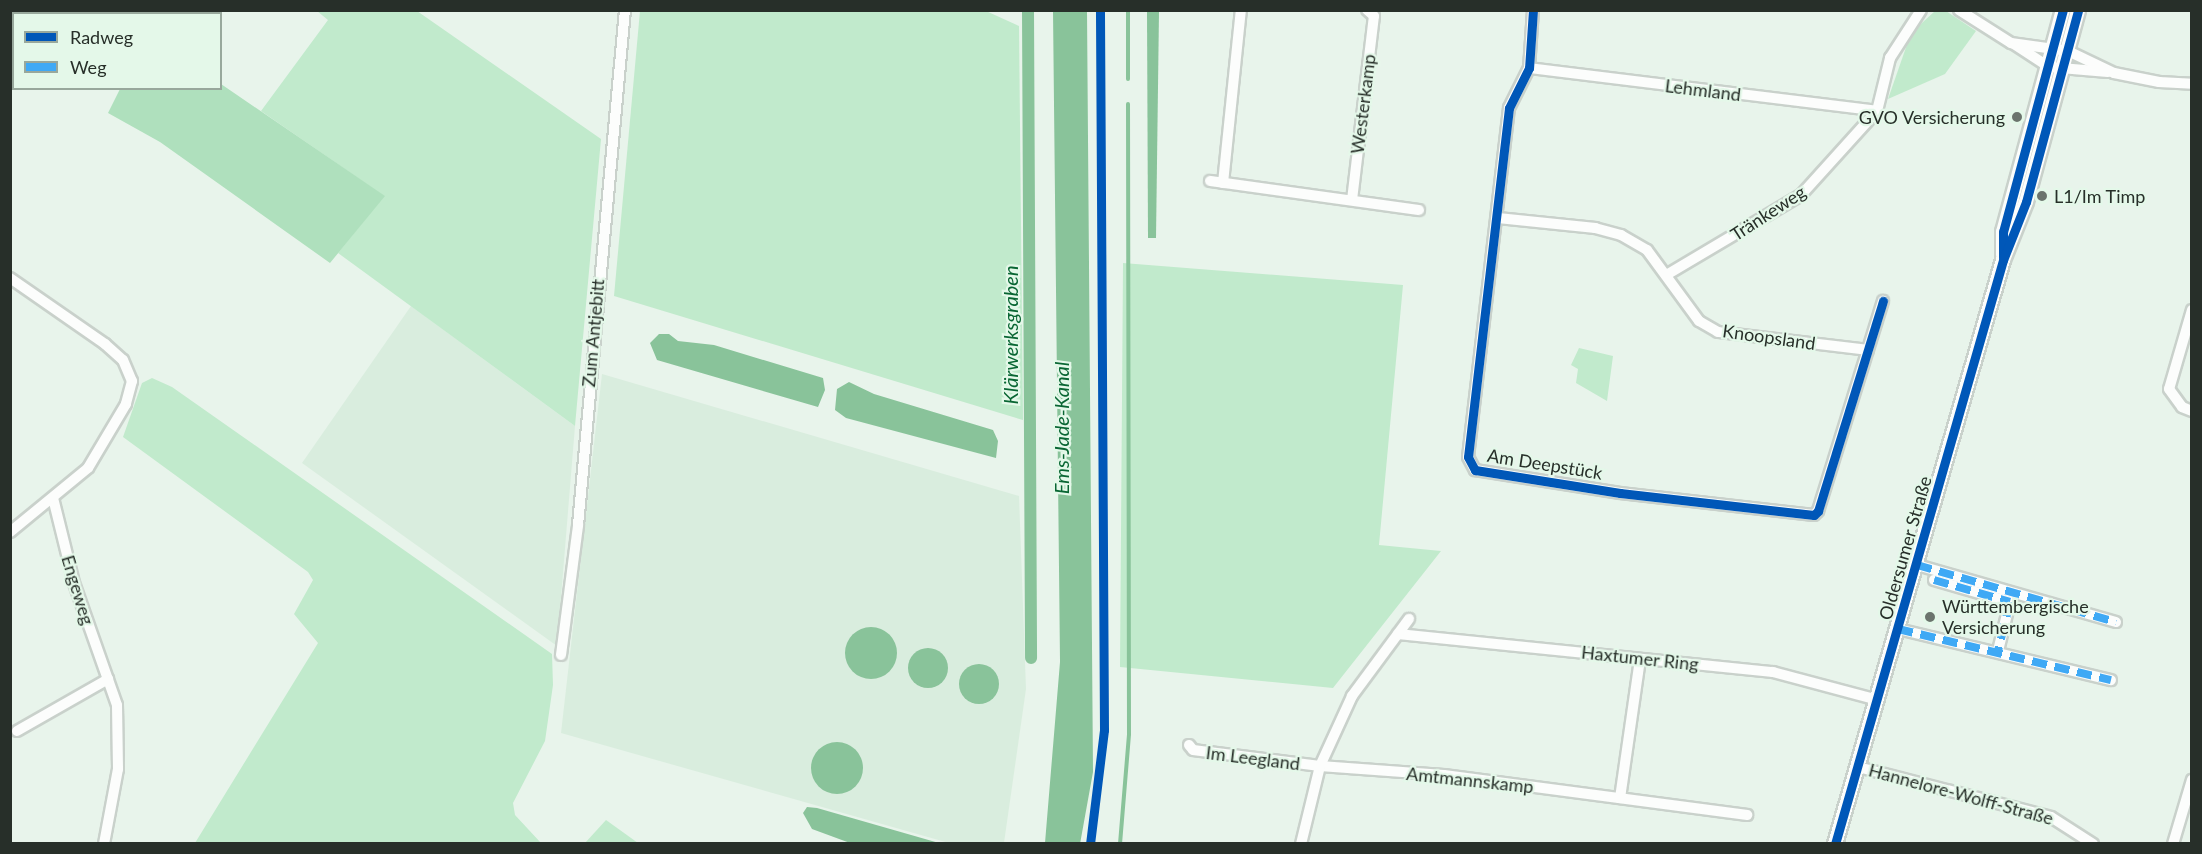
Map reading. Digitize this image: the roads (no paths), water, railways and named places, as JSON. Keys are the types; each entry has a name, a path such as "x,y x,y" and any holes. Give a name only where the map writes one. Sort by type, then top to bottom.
{"main road":[{"name":"Oldersumer Straße","path":"2061,50 2063,10"},
{"name":"Oldersumer Straße","path":"1835,843 1917,565 2003,260 2018,230 2061,50 2078,10"}],"street":[{"name":"Zum Antjebitt","path":"561,655 578,525 625,10"},
{"path":"1223,183 1241,10"},
{"name":"Westerkamp","path":"1352,200 1374,16 1367,10"},
{"name":"Am Deepstück","path":"1533,10 1529,68 1509,108 1498,218 1468,457 1481,473 1814,515 1818,511 1883,301"},
{"name":"Tränkeweg","path":"1668,274 1801,195 1877,111 1890,58 1921,10"},
{"path":"1959,10 2056,68 2114,72 2192,84"},
{"path":"2011,43 2061,50 2114,72"},
{"name":"Lehmland","path":"1529,68 1877,111"},
{"path":"1210,181 1419,210"},
{"name":"Knoopsland","path":"1498,218 1595,228 1621,235 1647,250 1668,274 1699,321 1718,332 1868,350"},
{"path":"10,278 105,344 123,360 132,381 126,404 88,468 10,532"},
{"path":"2192,310 2169,389 2182,407 2192,411"},
{"name":"Engeweg","path":"53,498 74,583 117,705 118,769 104,843"},
{"path":"1917,565 2116,622"},
{"path":"1934,580 2010,602 1998,651"},
{"path":"1301,843 1320,766 1352,696 1409,619"},
{"path":"1898,629 1998,651 2111,680"},
{"name":"Haxtumer Ring","path":"1398,634 1773,672 1878,700"},
{"path":"1620,798 1640,660"},
{"path":"17,731 108,680"},
{"name":"Im Leegland","path":"1189,745 1193,750 1320,766"},
{"name":"Amtmannskamp","path":"1320,766 1444,775 1748,815"},
{"name":"Hannelore-Wolff-Straße","path":"1858,767 2062,820 2093,843"},
{"path":"2173,843 2192,780"}],"water":[{"name":"Ems-Jade-Kanal","path":"1053,11 1087,11 1093,772 1080,844 1045,843 1060,662"},
{"path":"1147,11 1159,11 1156,238 1148,238"},
{"path":"659,334 669,334 678,341 714,345 823,378 825,390 818,407 657,360 650,343"},
{"path":"849,382 874,394 993,430 998,441 996,458 846,418 835,410 837,389"},
{"path":"871,627 881,629 889,635 895,643 897,653 895,663 889,671 881,677 871,679 861,677 853,671 847,663 845,653 847,643 853,635 861,629"},
{"path":"928,648 942,654 948,668 942,682 928,688 914,682 908,668 914,654"},
{"path":"979,664 993,670 999,684 993,698 979,704 965,698 959,684 965,670"},
{"path":"832,742 842,742 856,749 863,768 856,787 842,794 832,794 822,790 815,783 811,773 811,763 815,753 822,746"},
{"path":"807,807 939,843 850,843 812,829 803,813"}],"waterway":[{"name":"Klärwerksgraben","path":"1028,10 1031,658"},
{"path":"1128,10 1128,79"},
{"path":"1120,844 1129,734 1128,104"}],"place":[{"name":"GVO Versicherung","path":"2017,117"},
{"name":"L1/Im Timp","path":"2042,196"},
{"name":"Württembergische Versicherung","path":"1930,617"}]}
